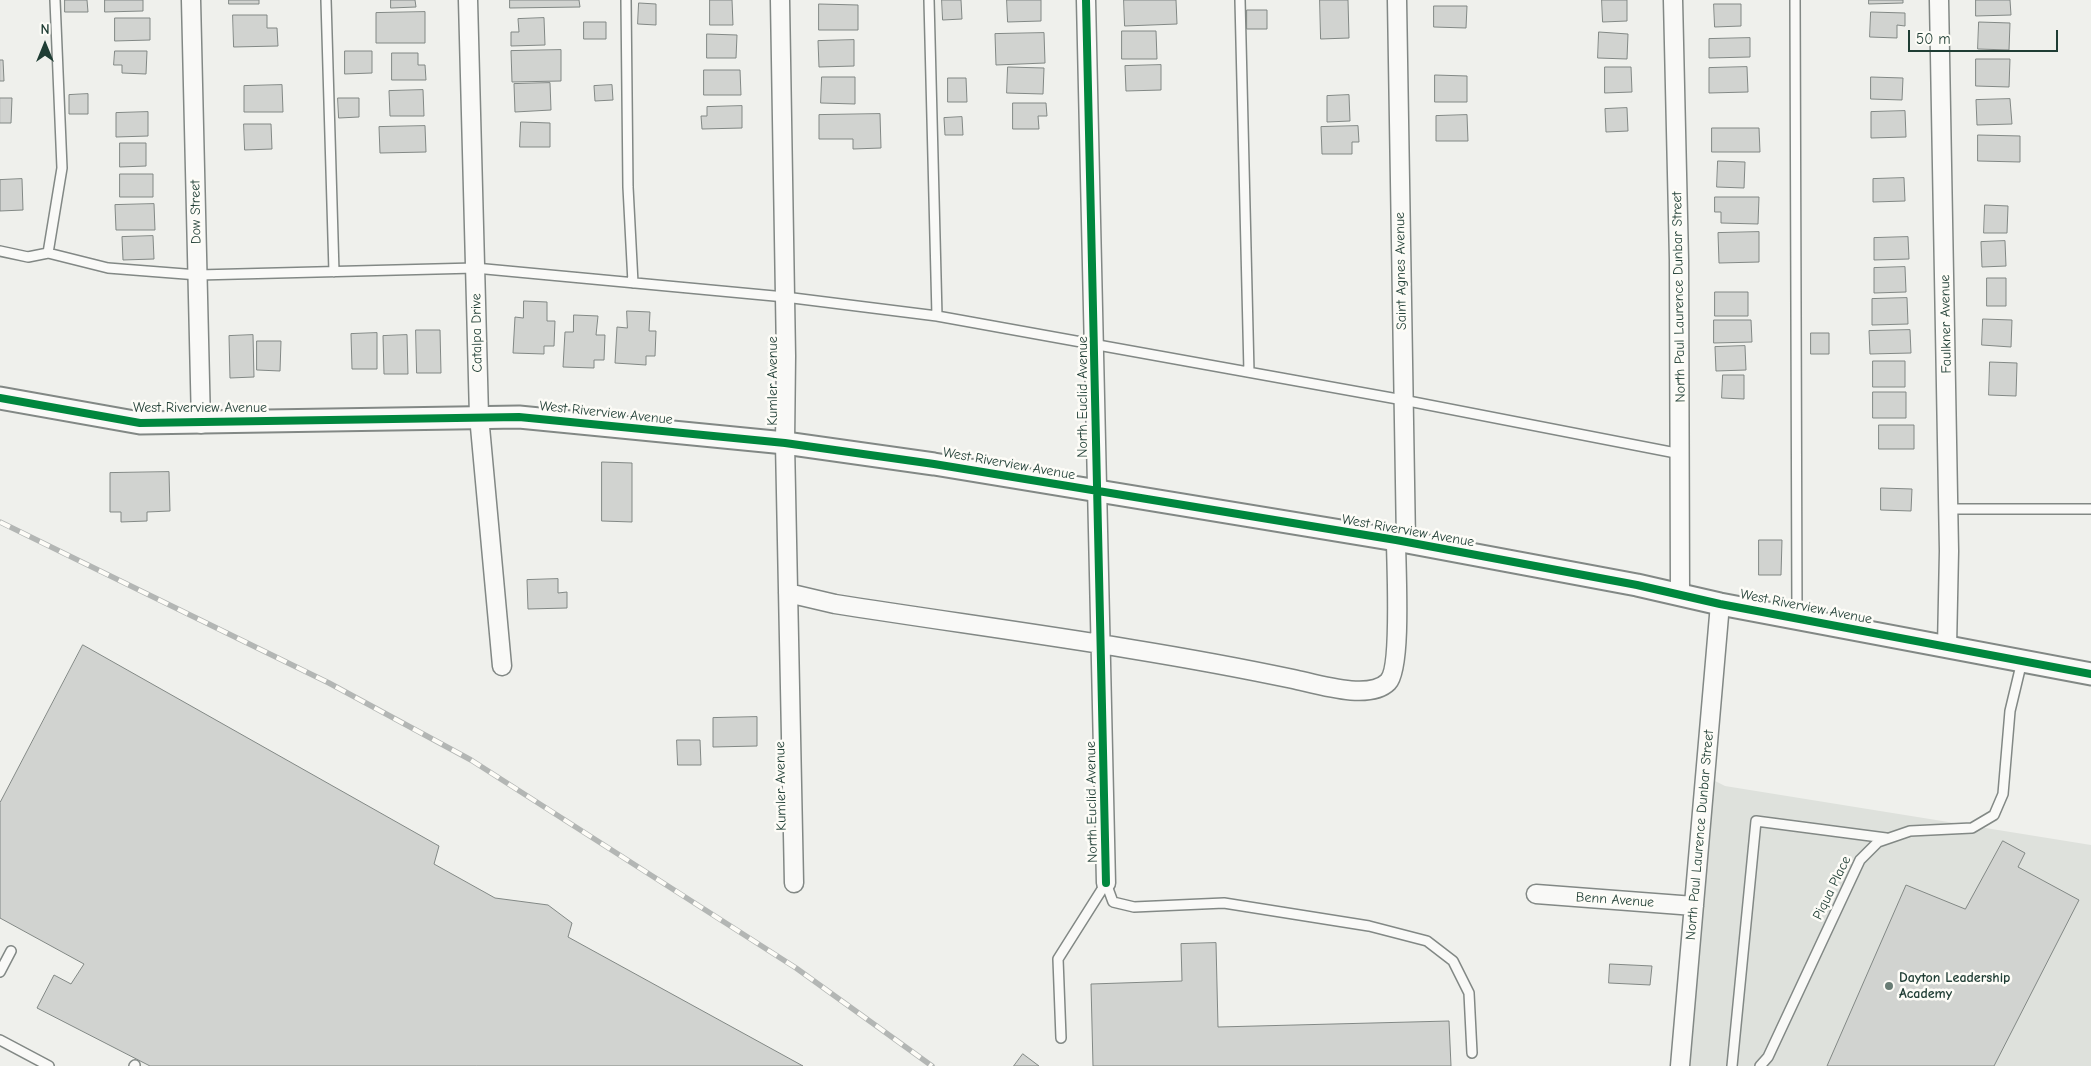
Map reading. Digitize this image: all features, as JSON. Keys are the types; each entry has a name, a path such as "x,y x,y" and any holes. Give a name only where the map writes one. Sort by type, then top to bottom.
{"street":[{"name":"Dow Street","path":"191,0 201,424"},
{"name":"Catalpa Drive","path":"468,0 479,416 502,666"},
{"name":"Kumler Avenue","path":"780,0 785,297 785,443 794,883"},
{"name":"North Euclid Avenue","path":"1086,0 1106,883"},
{"name":"Saint Agnes Avenue","path":"788,593 835,604 1270,674 1349,690 1378,689 1389,681 1394,670 1397,629 1401,541 1403,400 1396,0"},
{"name":"North Paul Laurence Dunbar Street","path":"1674,0 1681,454 1680,594"},
{"name":"Faulkner Avenue","path":"1939,0 1949,509 1947,647"},
{"name":"West Riverview Avenue","path":"0,398 140,423 201,424 479,416 519,417 785,443 934,464 1401,541 2091,674"},
{"name":"North Paul Laurence Dunbar Street","path":"1680,1066 1720,604"},
{"name":"Benn Avenue","path":"1536,894 1694,906"}],"lane":[{"path":"48,254 62,168 55,0"},
{"path":"326,0 334,272"},
{"path":"626,0 628,187 633,283"},
{"path":"929,0 937,316"},
{"path":"1240,0 1249,372"},
{"path":"1796,0 1798,618"},
{"path":"0,250 28,258 48,254 108,268 198,275 475,268 785,297 937,316 1403,400 1681,454"},
{"path":"1949,509 2091,509"},
{"name":"Piqua Place","path":"1760,1066 1768,1057 1860,860 1878,842 1910,831 1972,828 1994,815 2003,794 2010,711 2022,661"},
{"path":"1732,1066 1756,821 1889,839"},
{"path":"1062,1038 1058,959 1106,883"},
{"path":"1106,883 1113,902 1134,907 1224,903 1369,926 1427,941 1452,961 1469,993 1472,1053"},
{"path":"0,972 11,951"},
{"path":"0,1040 49,1066"}],"shaded area":[{"name":"Dayton Leadership Academy","path":"1705,776 1725,786 2091,845 2091,1066 1680,1066"}],"building":[{"path":"65,0 87,0 88,12 65,12"},
{"path":"105,0 143,0 143,11 105,12"},
{"path":"229,0 259,0 259,4 229,4"},
{"path":"391,0 415,0 416,7 391,8"},
{"path":"510,0 579,0 580,7 510,8"},
{"path":"710,0 732,0 733,25 710,25"},
{"path":"942,0 961,0 962,19 943,20"},
{"path":"1007,0 1041,0 1041,21 1008,22"},
{"path":"1124,0 1176,0 1177,24 1125,26"},
{"path":"1320,0 1348,0 1349,38 1321,39"},
{"path":"1602,0 1627,0 1627,21 1603,22"},
{"path":"1869,0 1903,0 1903,3 1869,4"},
{"path":"1976,0 2010,0 2011,15 1976,16"},
{"path":"639,3 656,4 656,25 638,24"},
{"path":"819,4 858,5 858,30 819,30"},
{"path":"1714,4 1741,4 1741,26 1715,27"},
{"path":"1434,6 1467,6 1466,28 1434,27"},
{"path":"1247,10 1267,10 1267,29 1247,29"},
{"path":"425,12 425,43 376,43 376,13"},
{"path":"1871,12 1905,13 1905,26 1897,25 1897,38 1870,37"},
{"path":"233,15 267,15 267,28 277,28 278,46 234,47"},
{"path":"115,18 150,18 150,40 115,41"},
{"path":"544,18 545,45 511,46 511,32 519,32 518,19"},
{"path":"584,22 606,22 606,39 584,39"},
{"path":"1979,22 2010,23 2009,50 1978,49"},
{"path":"1122,31 1156,31 1157,59 1122,59"},
{"path":"1599,32 1628,34 1627,59 1598,58"},
{"path":"1044,33 1045,63 996,65 995,34"},
{"path":"707,34 737,35 736,58 707,58"},
{"path":"1750,38 1750,57 1709,58 1709,39"},
{"path":"854,40 854,66 819,67 818,41"},
{"path":"561,50 561,81 512,82 511,51"},
{"path":"115,51 147,51 146,74 122,73 122,65 114,65"},
{"path":"345,51 372,51 372,73 345,74"},
{"path":"392,53 418,53 418,65 425,65 426,80 392,80"},
{"path":"1976,59 2010,59 2009,87 1976,86"},
{"path":"0,60 3,60 4,81 0,81"},
{"path":"1161,65 1161,90 1126,91 1125,66"},
{"path":"1008,67 1044,68 1043,94 1007,93"},
{"path":"1605,67 1631,67 1632,92 1605,93"},
{"path":"1747,67 1748,92 1709,93 1709,68"},
{"path":"704,70 740,70 741,95 704,95"},
{"path":"1435,75 1467,76 1467,102 1435,102"},
{"path":"822,77 855,77 855,104 821,103"},
{"path":"1871,77 1903,78 1902,100 1871,99"},
{"path":"948,78 966,78 967,102 948,102"},
{"path":"550,83 551,110 515,112 514,84"},
{"path":"282,85 283,112 244,112 244,86"},
{"path":"612,85 613,100 595,101 594,86"},
{"path":"423,90 424,116 390,116 389,91"},
{"path":"88,94 88,114 69,114 69,95"},
{"path":"1349,95 1350,121 1327,122 1327,96"},
{"path":"0,98 12,98 11,123 0,123"},
{"path":"338,98 359,98 359,117 339,118"},
{"path":"2010,99 2012,124 1977,125 1976,100"},
{"path":"1013,103 1046,103 1047,116 1038,116 1039,129 1013,129"},
{"path":"742,106 742,128 702,129 701,116 707,116 707,107"},
{"path":"1627,108 1628,131 1606,132 1605,109"},
{"path":"1905,111 1906,137 1871,138 1871,112"},
{"path":"148,112 148,136 116,137 116,113"},
{"path":"880,114 881,148 853,149 853,139 819,139 819,115"},
{"path":"1467,115 1468,141 1436,141 1436,116"},
{"path":"962,117 963,135 945,135 944,118"},
{"path":"521,122 550,123 550,147 520,147"},
{"path":"244,124 271,124 272,149 245,150"},
{"path":"425,126 426,152 380,153 379,127"},
{"path":"1358,126 1359,142 1352,142 1352,154 1322,154 1321,127"},
{"path":"1712,128 1759,128 1760,152 1712,152"},
{"path":"1978,135 2020,136 2020,162 1978,161"},
{"path":"120,143 146,143 146,166 120,167"},
{"path":"1718,161 1745,162 1744,188 1717,187"},
{"path":"120,174 153,174 153,197 120,197"},
{"path":"1904,178 1905,201 1873,202 1873,179"},
{"path":"22,179 23,210 0,211 0,180"},
{"path":"1715,197 1759,197 1758,224 1721,223 1721,212 1715,212"},
{"path":"154,204 155,230 116,230 115,205"},
{"path":"1985,205 2008,206 2007,233 1984,233"},
{"path":"1759,232 1759,262 1719,263 1718,233"},
{"path":"153,236 154,259 123,260 122,237"},
{"path":"1908,237 1909,259 1874,260 1874,238"},
{"path":"2005,241 2006,266 1982,267 1981,242"},
{"path":"1905,267 1906,292 1874,293 1874,268"},
{"path":"1987,278 2006,278 2006,306 1987,306"},
{"path":"1715,292 1748,292 1748,316 1715,316"},
{"path":"1907,298 1908,324 1872,325 1872,299"},
{"path":"524,301 547,302 547,321 555,321 554,346 544,346 544,354 513,353 515,317 523,318"},
{"path":"627,311 650,312 649,331 656,331 655,356 646,356 646,365 615,363 617,327 627,328"},
{"path":"574,315 598,316 596,335 605,335 604,360 594,360 594,368 563,367 565,332 573,332"},
{"path":"1983,319 2012,320 2011,347 1982,345"},
{"path":"1714,320 1751,320 1752,342 1714,343"},
{"path":"416,330 440,330 441,373 417,373"},
{"path":"1910,330 1911,353 1870,354 1869,331"},
{"path":"377,333 377,369 352,369 351,334"},
{"path":"1811,333 1829,333 1829,354 1811,354"},
{"path":"253,335 254,377 230,378 229,336"},
{"path":"407,335 408,374 384,374 383,336"},
{"path":"257,341 281,341 280,371 257,370"},
{"path":"1745,346 1746,370 1716,371 1715,347"},
{"path":"1873,361 1905,361 1905,387 1873,387"},
{"path":"1990,362 2017,363 2016,396 1989,395"},
{"path":"1723,375 1744,375 1744,399 1722,398"},
{"path":"1873,392 1906,392 1906,418 1873,418"},
{"path":"1879,425 1914,425 1914,449 1879,449"},
{"path":"602,462 632,463 632,522 602,521"},
{"path":"169,472 170,511 147,512 147,521 121,522 121,512 110,512 110,473"},
{"path":"1881,488 1912,489 1911,511 1881,510"},
{"path":"1759,540 1782,540 1781,575 1759,575"},
{"path":"558,579 558,593 567,592 567,608 528,609 527,580"},
{"path":"83,645 439,846 434,864 495,898 548,905 572,923 568,937 803,1066 150,1066 37,1008 54,975 71,984 84,964 0,918 0,803"},
{"path":"757,717 757,746 713,747 713,718"},
{"path":"677,740 700,740 701,765 678,765"},
{"path":"2003,841 2025,853 2018,867 2079,900 1994,1066 1827,1066 1906,885 1965,909"},
{"path":"1216,943 1218,1027 1449,1021 1451,1066 1093,1066 1091,984 1182,981 1181,944"},
{"path":"1610,964 1652,966 1650,985 1609,983"},
{"path":"1023,1054 1039,1066 1014,1066"}],"railway":[{"path":"0,522 329,683 471,760 796,968 932,1066"}],"cycle path":[{"path":"1086,0 1106,883"},
{"path":"0,398 140,423 519,417 785,443 934,464 1396,540 1637,585 1720,604 2091,674"}],"place":[{"name":"Dayton Leadership Academy","path":"1889,986"}]}
